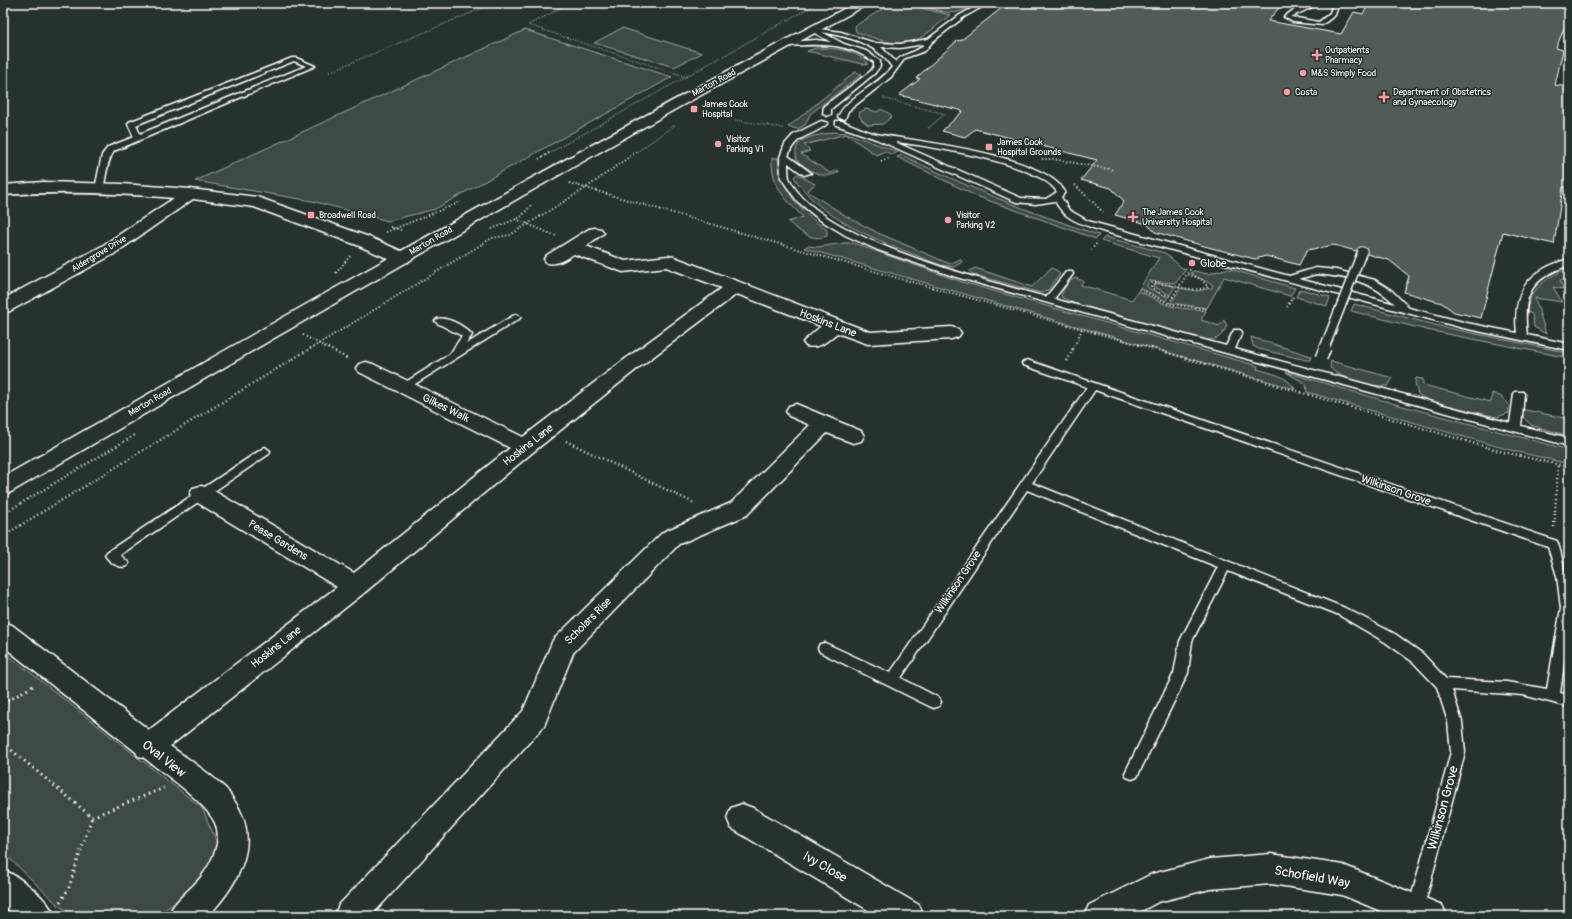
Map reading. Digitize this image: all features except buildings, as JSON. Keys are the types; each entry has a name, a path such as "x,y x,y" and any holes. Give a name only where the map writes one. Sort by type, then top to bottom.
{"street":[{"name":"Marton Road","path":"3,487 546,176 864,3"},
{"path":"3,190 43,187 99,189 190,194 257,202 363,241 402,258"},
{"name":"Aldergrove Drive","path":"3,307 108,250 190,194"},
{"path":"553,259 595,233"},
{"path":"575,246 623,267 668,261 735,287"},
{"name":"Hoskins Lane","path":"148,747 355,586 525,447 635,361 735,287 833,326 868,338 951,332"},
{"path":"813,342 833,326"},
{"name":"Gilkes Walk","path":"366,368 525,447"},
{"path":"796,411 853,436"},
{"name":"Scholars Rise","path":"350,916 534,718 562,647 671,538 739,509 825,423"},
{"name":"Pease Gardens","path":"201,494 355,586"},
{"name":"Oval View","path":"3,632 148,747 215,797 231,822 232,849 218,881 196,913"},
{"name":"Ivy Close","path":"742,818 908,916"},
{"name":"Schofield Way","path":"1100,916 1152,889 1210,874 1271,869 1343,880 1423,912"},
{"path":"6,894 48,911"}],"lane":[{"path":"841,120 845,110 889,76 903,56 923,50 930,41 962,16 986,3"},
{"path":"1318,3 1287,16 1294,20 1320,24 1332,14 1336,3"},
{"path":"813,30 837,33 874,45 885,51 896,66"},
{"path":"813,30 842,45 864,52 872,56 877,61 877,66 873,72 827,108 825,119"},
{"path":"874,45 905,46 930,41"},
{"path":"788,44 816,42 842,45"},
{"path":"99,189 104,172 105,157 111,149 312,66 294,59 132,124 138,137"},
{"path":"208,93 226,95 230,100"},
{"path":"879,137 953,147 981,153 1018,166 1054,182 1059,187 1061,192 1057,198 1046,201 1032,202 1019,200 841,120 825,119 796,137 788,146 784,157 785,178 800,199 823,218 850,234 881,248 959,275 1229,351 1569,442"},
{"path":"784,157 807,173"},
{"path":"1057,198 1066,213 1077,220 1108,230 1466,326 1569,347"},
{"path":"1317,375 1321,358 1362,252"},
{"path":"1522,337 1519,304 1526,288 1542,274 1569,262"},
{"path":"1291,278 1316,271 1336,273 1372,282 1388,292 1405,309"},
{"path":"1048,300 1069,274"},
{"path":"403,387 516,317"},
{"path":"440,321 461,330 466,335 454,355"},
{"path":"1229,351 1237,332"},
{"name":"Wilkinson Grove","path":"1027,363 1553,544"},
{"name":"Wilkinson Grove","path":"892,680 1093,385"},
{"path":"1515,428 1518,394"},
{"path":"123,563 111,555 266,451"},
{"name":"Wilkinson Grove","path":"1025,485 1341,610 1390,638 1418,658 1443,684 1455,722 1458,752 1423,912"},
{"path":"1553,544 1563,576 1567,608 1553,695"},
{"path":"1132,773 1181,673 1186,641 1226,564"},
{"path":"825,648 934,702"},
{"path":"1443,684 1506,688 1553,695 1569,701"}],"path":[{"path":"329,72 495,3"},
{"path":"563,3 564,6 561,8 531,22 528,26 687,77"},
{"path":"533,162 818,3"},
{"path":"829,58 858,66 862,70 873,72"},
{"path":"886,99 944,114 922,134"},
{"path":"735,120 804,132"},
{"path":"3,536 321,344 492,238 510,235 586,188 679,122"},
{"path":"1038,159 1053,158 1114,170"},
{"path":"546,176 887,275 1082,329 1503,452 1569,467"},
{"path":"334,275 363,241 467,199"},
{"path":"516,219 575,246"},
{"path":"390,227 401,230"},
{"path":"1169,304 1191,268"},
{"path":"1174,297 1160,293 1150,287 1152,283 1161,282 1195,289 1205,289 1208,287 1200,279 1187,274"},
{"path":"1139,289 1169,304 1207,309"},
{"path":"1287,307 1293,296"},
{"path":"1060,374 1082,329"},
{"path":"303,334 366,368"},
{"path":"546,431 721,516"},
{"path":"1553,544 1558,465"},
{"path":"3,704 53,672"},
{"path":"3,743 92,817"},
{"path":"48,911 68,890 92,817 188,778"}],"shaded area":[{"path":"892,3 913,3 925,9 950,15 924,36 905,43 888,42 856,32 855,26"},
{"path":"918,3 978,3 958,12 949,13 926,7"},
{"path":"622,28 702,53 674,67 594,43"},
{"path":"525,30 672,77 435,209 388,221 312,201 195,181"},
{"path":"816,48 837,49 855,54 867,62 867,65 807,51"},
{"path":"855,72 862,74 810,114 805,125 798,129 788,127"},
{"path":"866,109 877,112 881,109 892,116 883,124 868,125 859,115 860,112"},
{"path":"833,132 847,133 898,152 892,155 885,151 876,155 846,134 804,145 810,151 801,154 830,173 838,170 839,172 822,175 812,171 797,161 797,146 801,142 812,137"},
{"path":"902,155 999,199 1099,235 1096,239 976,196 897,157"},
{"path":"772,158 778,158 783,181 794,200 809,216 827,230 827,236 816,238 811,237 801,232 788,222 803,217 780,191 772,168"},
{"path":"797,174 815,184 807,191 846,216 878,233 950,264 960,259 962,262 954,267 940,265 860,231 822,208 806,193 794,177"},
{"path":"1105,237 1165,253 1182,268 1186,269 1176,283 1149,281 1147,285 1148,288 1168,297 1166,301 1140,288 1159,258 1101,241"},
{"path":"853,243 962,282 1258,366 1257,369 1284,378 1295,389 804,248 807,246 818,247"},
{"path":"1569,267 1569,280 1560,280 1563,289 1553,287 1562,302 1535,298 1546,334 1534,327 1532,314 1527,312 1528,304 1531,297 1541,284"},
{"path":"975,268 1032,287 1051,268 1060,274 1048,290 1041,293 972,274 970,271"},
{"path":"1230,269 1295,288 1290,296 1224,277 1207,308 1171,303 1181,288 1197,291 1212,288 1213,285 1190,273 1194,271 1208,274"},
{"path":"1076,278 1083,281 1081,285 1132,300 1138,291 1170,306 1206,311 1201,320 1219,326 1224,320 1227,325 1219,337 1206,340 1073,303 1061,297 1068,283"},
{"path":"1157,283 1175,286 1170,295 1153,286"},
{"path":"1300,289 1330,297 1327,306 1296,297"},
{"path":"1354,304 1443,327 1569,353 1569,358 1427,330 1351,311"},
{"path":"1251,337 1311,356 1310,360 1259,349 1253,346"},
{"path":"1331,361 1393,378 1388,386 1358,382 1342,376 1330,368"},
{"path":"1286,372 1399,405 1569,450 1569,464 1510,450 1307,392 1306,384"},
{"path":"1416,378 1423,379 1423,385 1491,402 1492,393 1500,396 1508,403 1509,413 1497,417 1429,401 1418,394 1415,383"},
{"path":"1521,409 1569,419 1569,436 1531,425 1521,415"},
{"path":"3,651 202,808 219,847 206,875 171,906 152,916 77,916 59,906 3,852"}],"place":[{"name":"Outpatients Pharmacy","path":"1317,55"},
{"name":"M&S Simply Food","path":"1303,73"},
{"name":"Costa","path":"1287,92"},
{"name":"Department of Obstetrics and Gynaecology","path":"1384,97"},
{"name":"James Cook Hospital","path":"694,109"},
{"name":"Visitor Parking V1","path":"718,144"},
{"name":"James Cook Hospital Grounds","path":"989,147"},
{"name":"Broadwell Road","path":"311,215"},
{"name":"The James Cook University Hospital","path":"1133,217"},
{"name":"Visitor Parking V2","path":"948,220"},
{"name":"Globe","path":"1192,263"}]}
